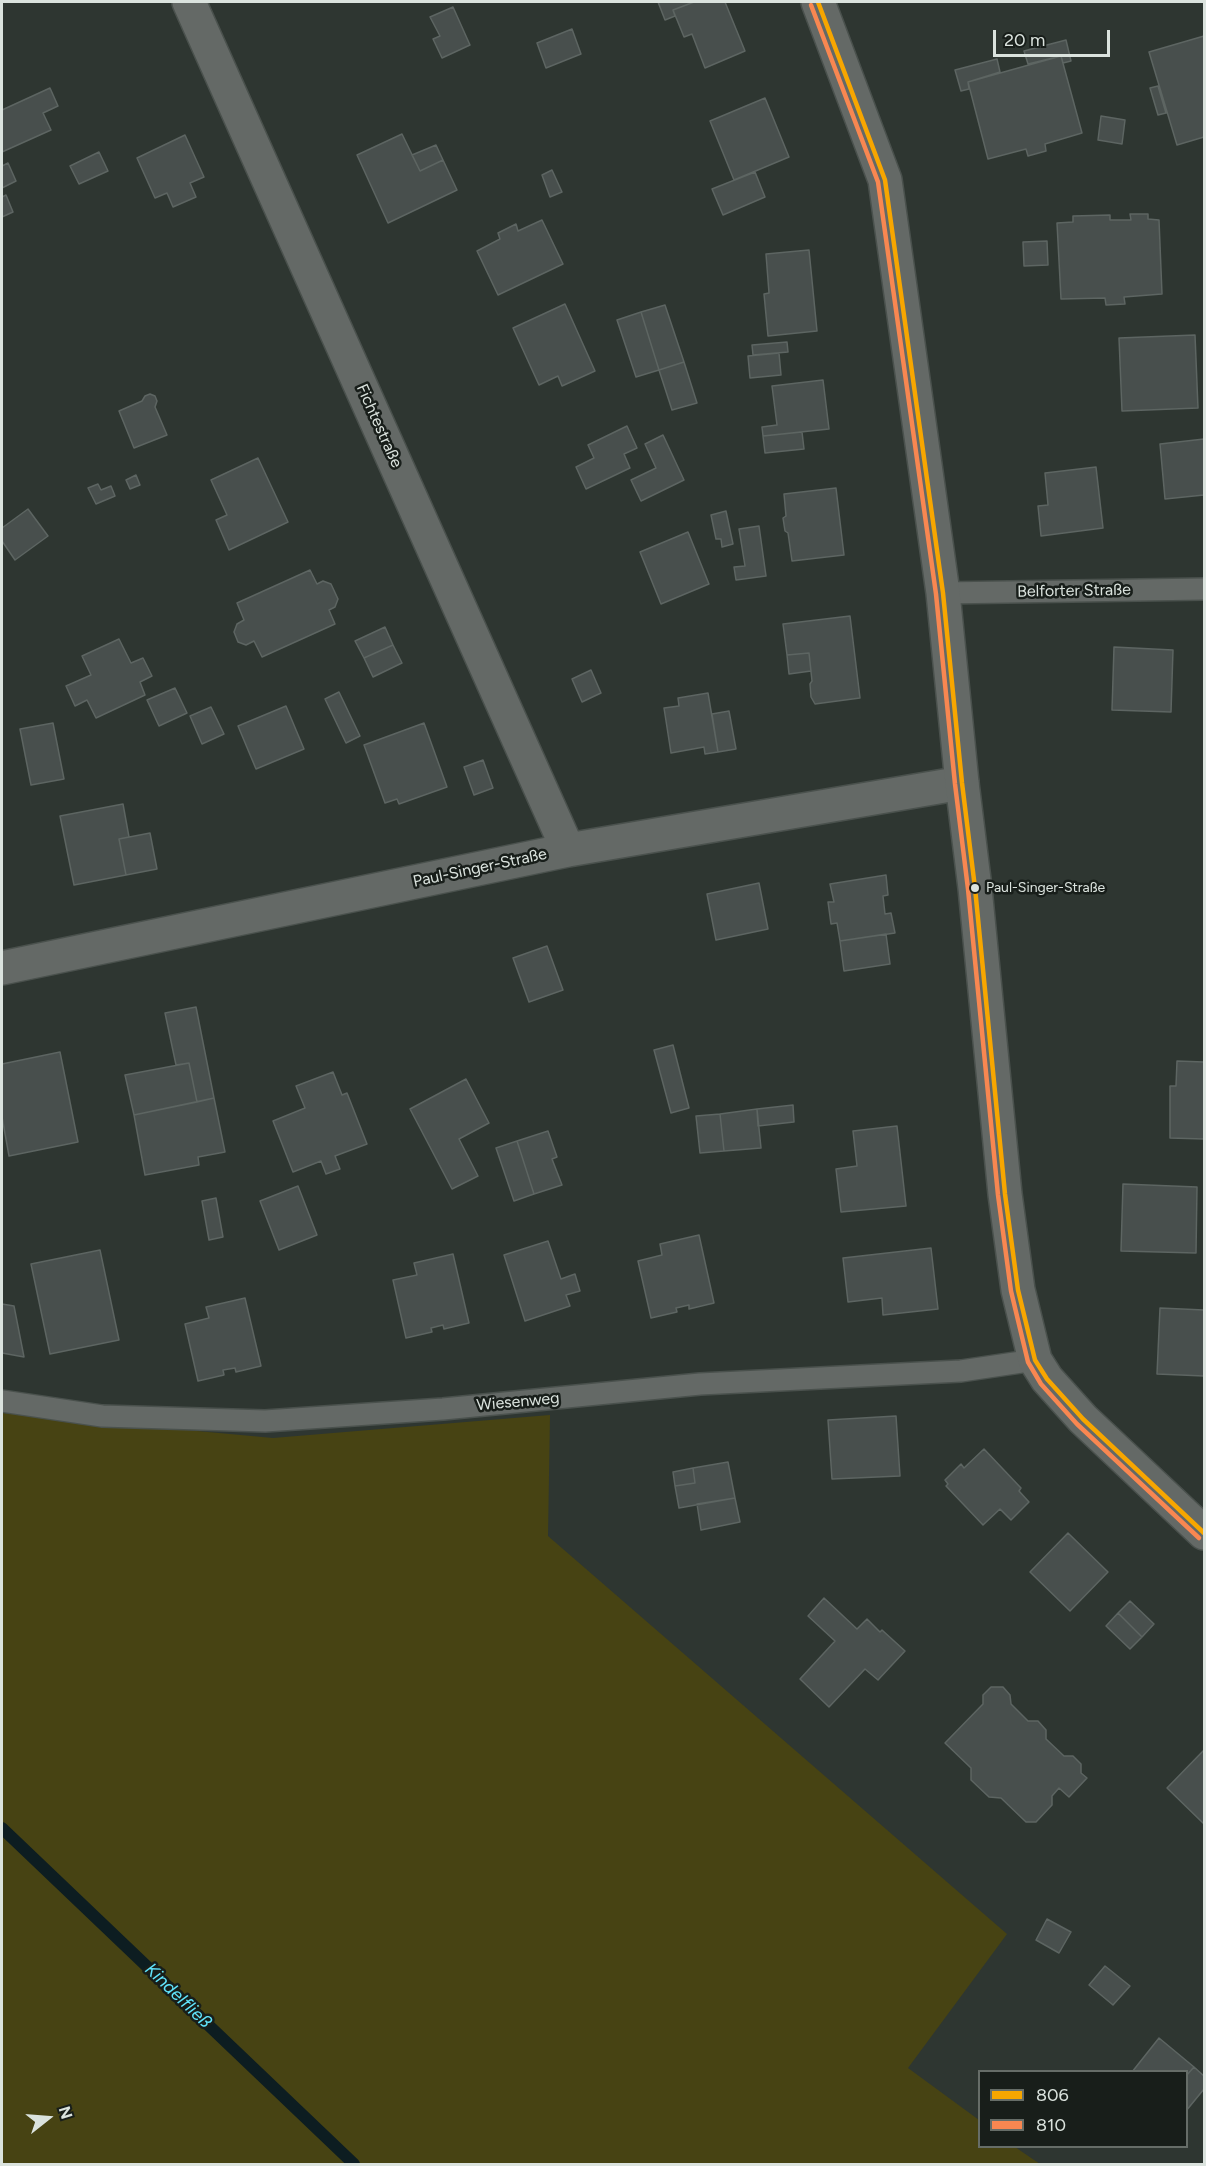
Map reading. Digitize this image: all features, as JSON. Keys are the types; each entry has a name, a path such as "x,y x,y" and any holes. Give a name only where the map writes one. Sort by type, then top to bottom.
{"street":[{"name":"Fichtestraße","path":"189,2 568,850"},
{"path":"818,2 885,180 943,593 1005,1194 1018,1290 1035,1360 1047,1379 1083,1419 1204,1533"},
{"name":"Paul-Singer-Straße","path":"2,968 568,850 962,783"}],"lane":[{"name":"Belforter Straße","path":"943,593 1204,589"},
{"name":"Wiesenweg","path":"2,1401 102,1416 265,1421 443,1409 700,1384 961,1371 1035,1360"}],"shaded area":[{"path":"2,1413 273,1438 550,1415 548,1536 1007,1934 908,2068 978,2119 978,2148 1016,2148 1040,2164 2,2164"}],"building":[{"path":"658,2 694,2 673,10 675,16 665,20"},
{"path":"694,2 725,2 745,51 705,68 692,34 684,37 673,10"},
{"path":"453,7 470,45 442,58 433,39 440,36 430,17"},
{"path":"572,29 581,54 546,68 537,43"},
{"path":"1204,36 1204,137 1177,145 1149,52"},
{"path":"1066,40 1071,61 1063,63 1061,56 1028,64 1024,51"},
{"path":"1061,56 1082,133 1045,144 1046,151 1028,156 1026,149 988,159 968,82"},
{"path":"997,59 1000,72 968,82 969,89 961,91 955,70"},
{"path":"1158,86 1166,113 1158,115 1150,88"},
{"path":"50,88 58,106 43,113 51,130 2,152 2,110"},
{"path":"765,98 789,157 734,180 710,121"},
{"path":"1101,116 1125,120 1122,144 1098,140"},
{"path":"402,134 420,171 443,160 457,190 388,223 357,155"},
{"path":"185,135 204,177 190,183 196,197 173,207 167,193 155,198 137,158"},
{"path":"436,145 443,160 420,171 412,155"},
{"path":"99,152 108,171 79,184 70,166"},
{"path":"8,163 16,181 2,188 2,166"},
{"path":"552,170 562,192 550,197 542,175"},
{"path":"755,172 765,197 723,215 712,189"},
{"path":"6,195 13,212 2,217 2,197"},
{"path":"1130,214 1148,214 1148,219 1159,220 1162,294 1124,297 1125,304 1106,305 1105,298 1061,299 1057,223 1073,222 1073,216 1110,215 1110,220 1131,220"},
{"path":"542,220 563,264 498,295 477,251 500,239 498,233 516,224 518,231"},
{"path":"1047,241 1048,265 1024,266 1023,242"},
{"path":"809,250 817,331 768,336 764,294 769,293 766,254"},
{"path":"565,304 595,371 562,386 558,376 539,385 513,328"},
{"path":"665,305 684,362 659,370 641,312"},
{"path":"641,312 659,370 636,377 617,320"},
{"path":"1195,335 1198,408 1122,411 1119,338"},
{"path":"787,342 788,352 753,355 752,345"},
{"path":"779,353 781,375 750,378 748,356"},
{"path":"684,362 697,403 672,410 659,370"},
{"path":"823,380 829,429 763,436 762,427 777,425 772,386"},
{"path":"150,394 155,396 157,401 155,407 167,435 134,448 119,411 142,401"},
{"path":"627,426 637,448 624,454 630,468 586,489 576,467 594,458 588,445"},
{"path":"802,432 804,449 765,453 763,436"},
{"path":"663,435 684,480 641,501 631,480 656,468 645,444"},
{"path":"1204,439 1204,495 1165,499 1160,444"},
{"path":"258,458 288,522 229,550 216,520 227,515 211,480"},
{"path":"1096,467 1103,528 1041,536 1038,506 1048,505 1045,473"},
{"path":"136,475 140,485 130,489 126,480"},
{"path":"98,484 101,490 111,486 115,496 96,504 88,488"},
{"path":"836,488 844,555 792,561 788,533 785,531 783,518 786,516 784,494"},
{"path":"28,509 48,536 15,560 2,541 2,528"},
{"path":"726,511 733,544 722,547 721,539 716,539 711,515"},
{"path":"759,526 766,576 736,580 734,567 745,566 739,529"},
{"path":"688,532 709,584 661,604 640,552"},
{"path":"310,570 317,584 323,581 331,584 338,599 335,607 329,610 335,624 262,657 254,641 246,645 238,642 234,632 237,624 244,620 237,603"},
{"path":"850,616 860,698 815,704 811,697 809,653 787,655 783,624"},
{"path":"385,627 393,645 364,658 355,641"},
{"path":"119,639 131,663 143,658 152,676 140,682 145,695 96,718 87,700 75,706 66,686 91,675 82,656"},
{"path":"393,645 402,663 373,677 364,658"},
{"path":"1114,647 1173,650 1171,712 1112,710"},
{"path":"809,653 811,671 789,674 787,655"},
{"path":"591,670 601,693 582,702 572,679"},
{"path":"175,688 187,713 159,726 147,700"},
{"path":"339,692 360,736 346,743 325,699"},
{"path":"708,693 718,752 705,754 704,747 671,753 664,708 679,706 678,698"},
{"path":"286,706 304,749 256,769 238,726"},
{"path":"211,707 224,734 202,744 190,716"},
{"path":"729,711 736,749 718,752 712,714"},
{"path":"53,723 64,779 31,785 20,729"},
{"path":"424,723 447,787 399,804 397,799 385,803 364,745"},
{"path":"483,760 493,788 474,795 464,767"},
{"path":"123,804 129,837 119,839 126,875 74,885 60,816"},
{"path":"150,833 157,869 126,875 119,839"},
{"path":"886,875 888,895 883,896 885,914 891,913 895,933 840,941 837,923 831,924 828,902 834,902 830,884"},
{"path":"759,883 768,929 716,940 707,894"},
{"path":"886,934 890,964 844,971 840,941"},
{"path":"547,946 563,990 529,1002 513,958"},
{"path":"196,1007 214,1098 197,1102 189,1063 176,1065 165,1013"},
{"path":"673,1045 689,1108 671,1113 654,1050"},
{"path":"60,1052 78,1142 9,1156 2,1117 2,1064"},
{"path":"1177,1061 1204,1062 1204,1139 1170,1138 1170,1086 1176,1086"},
{"path":"189,1063 197,1102 134,1115 125,1075"},
{"path":"333,1072 342,1095 347,1093 367,1144 335,1156 340,1169 326,1174 321,1161 293,1172 273,1121 305,1108 296,1086"},
{"path":"466,1079 489,1123 459,1139 478,1176 452,1189 410,1109"},
{"path":"214,1098 225,1152 198,1157 199,1165 145,1175 134,1115"},
{"path":"793,1105 794,1122 758,1126 757,1109"},
{"path":"757,1109 761,1148 724,1151 720,1114"},
{"path":"720,1114 724,1151 700,1153 696,1116"},
{"path":"897,1126 906,1206 841,1212 836,1169 857,1166 853,1131"},
{"path":"548,1131 557,1157 552,1159 562,1185 534,1194 517,1141"},
{"path":"517,1141 534,1194 514,1201 496,1148"},
{"path":"1123,1184 1197,1187 1196,1253 1121,1251"},
{"path":"298,1186 317,1235 279,1250 260,1201"},
{"path":"216,1198 223,1237 209,1240 202,1201"},
{"path":"699,1235 714,1303 689,1309 689,1305 676,1308 677,1312 651,1318 638,1261 662,1255 660,1244"},
{"path":"548,1241 561,1279 575,1274 580,1291 566,1295 570,1306 525,1321 504,1255"},
{"path":"931,1248 938,1309 883,1315 882,1298 848,1302 843,1258"},
{"path":"100,1250 119,1340 50,1354 31,1264"},
{"path":"453,1254 469,1323 444,1329 443,1325 431,1328 432,1332 406,1338 393,1280 417,1275 414,1263"},
{"path":"245,1298 261,1366 236,1372 235,1368 223,1370 224,1375 198,1381 185,1324 209,1318 206,1307"},
{"path":"2,1304 14,1306 24,1357 2,1353"},
{"path":"1160,1308 1204,1310 1204,1376 1157,1374"},
{"path":"896,1416 900,1476 832,1479 828,1420"},
{"path":"984,1449 1021,1488 1019,1491 1029,1502 1011,1520 1000,1509 983,1525 946,1486 948,1484 945,1480 961,1464 964,1468"},
{"path":"728,1462 735,1498 679,1508 675,1486 695,1483 693,1468"},
{"path":"693,1468 695,1483 675,1486 673,1472"},
{"path":"735,1498 740,1522 701,1530 697,1504"},
{"path":"1068,1533 1108,1572 1070,1611 1030,1572"},
{"path":"824,1598 857,1629 867,1619 905,1651 878,1680 865,1669 829,1707 800,1679 835,1641 808,1616"},
{"path":"1130,1601 1154,1624 1142,1637 1118,1613"},
{"path":"1118,1613 1142,1637 1130,1649 1106,1626"},
{"path":"991,1687 1003,1687 1010,1695 1011,1704 1028,1721 1038,1721 1046,1730 1046,1739 1064,1756 1073,1756 1081,1764 1081,1773 1087,1778 1069,1797 1059,1788 1052,1796 1052,1805 1036,1822 1026,1822 1001,1798 989,1797 971,1780 971,1768 945,1743 983,1704 983,1695"},
{"path":"1204,1750 1204,1824 1167,1788"},
{"path":"1047,1919 1071,1932 1059,1953 1036,1940"},
{"path":"1105,1966 1130,1986 1113,2005 1089,1985"},
{"path":"1159,2038 1194,2067 1188,2074 1188,2070 1134,2070"},
{"path":"1194,2067 1204,2076 1204,2089 1188,2109 1188,2074"}],"waterway":[{"name":"Kindelfließ","path":"2,1828 354,2164"}],"transit line":[{"name":"806","path":"818,2 885,180 943,593 1005,1194 1018,1290 1035,1360 1047,1379 1083,1419 1204,1533"},
{"name":"810","path":"811,5 878,182 936,594 998,1195 1011,1291 1028,1362 1041,1384 1077,1424 1199,1538"}],"place":[{"name":"Paul-Singer-Straße","path":"975,888"}]}
